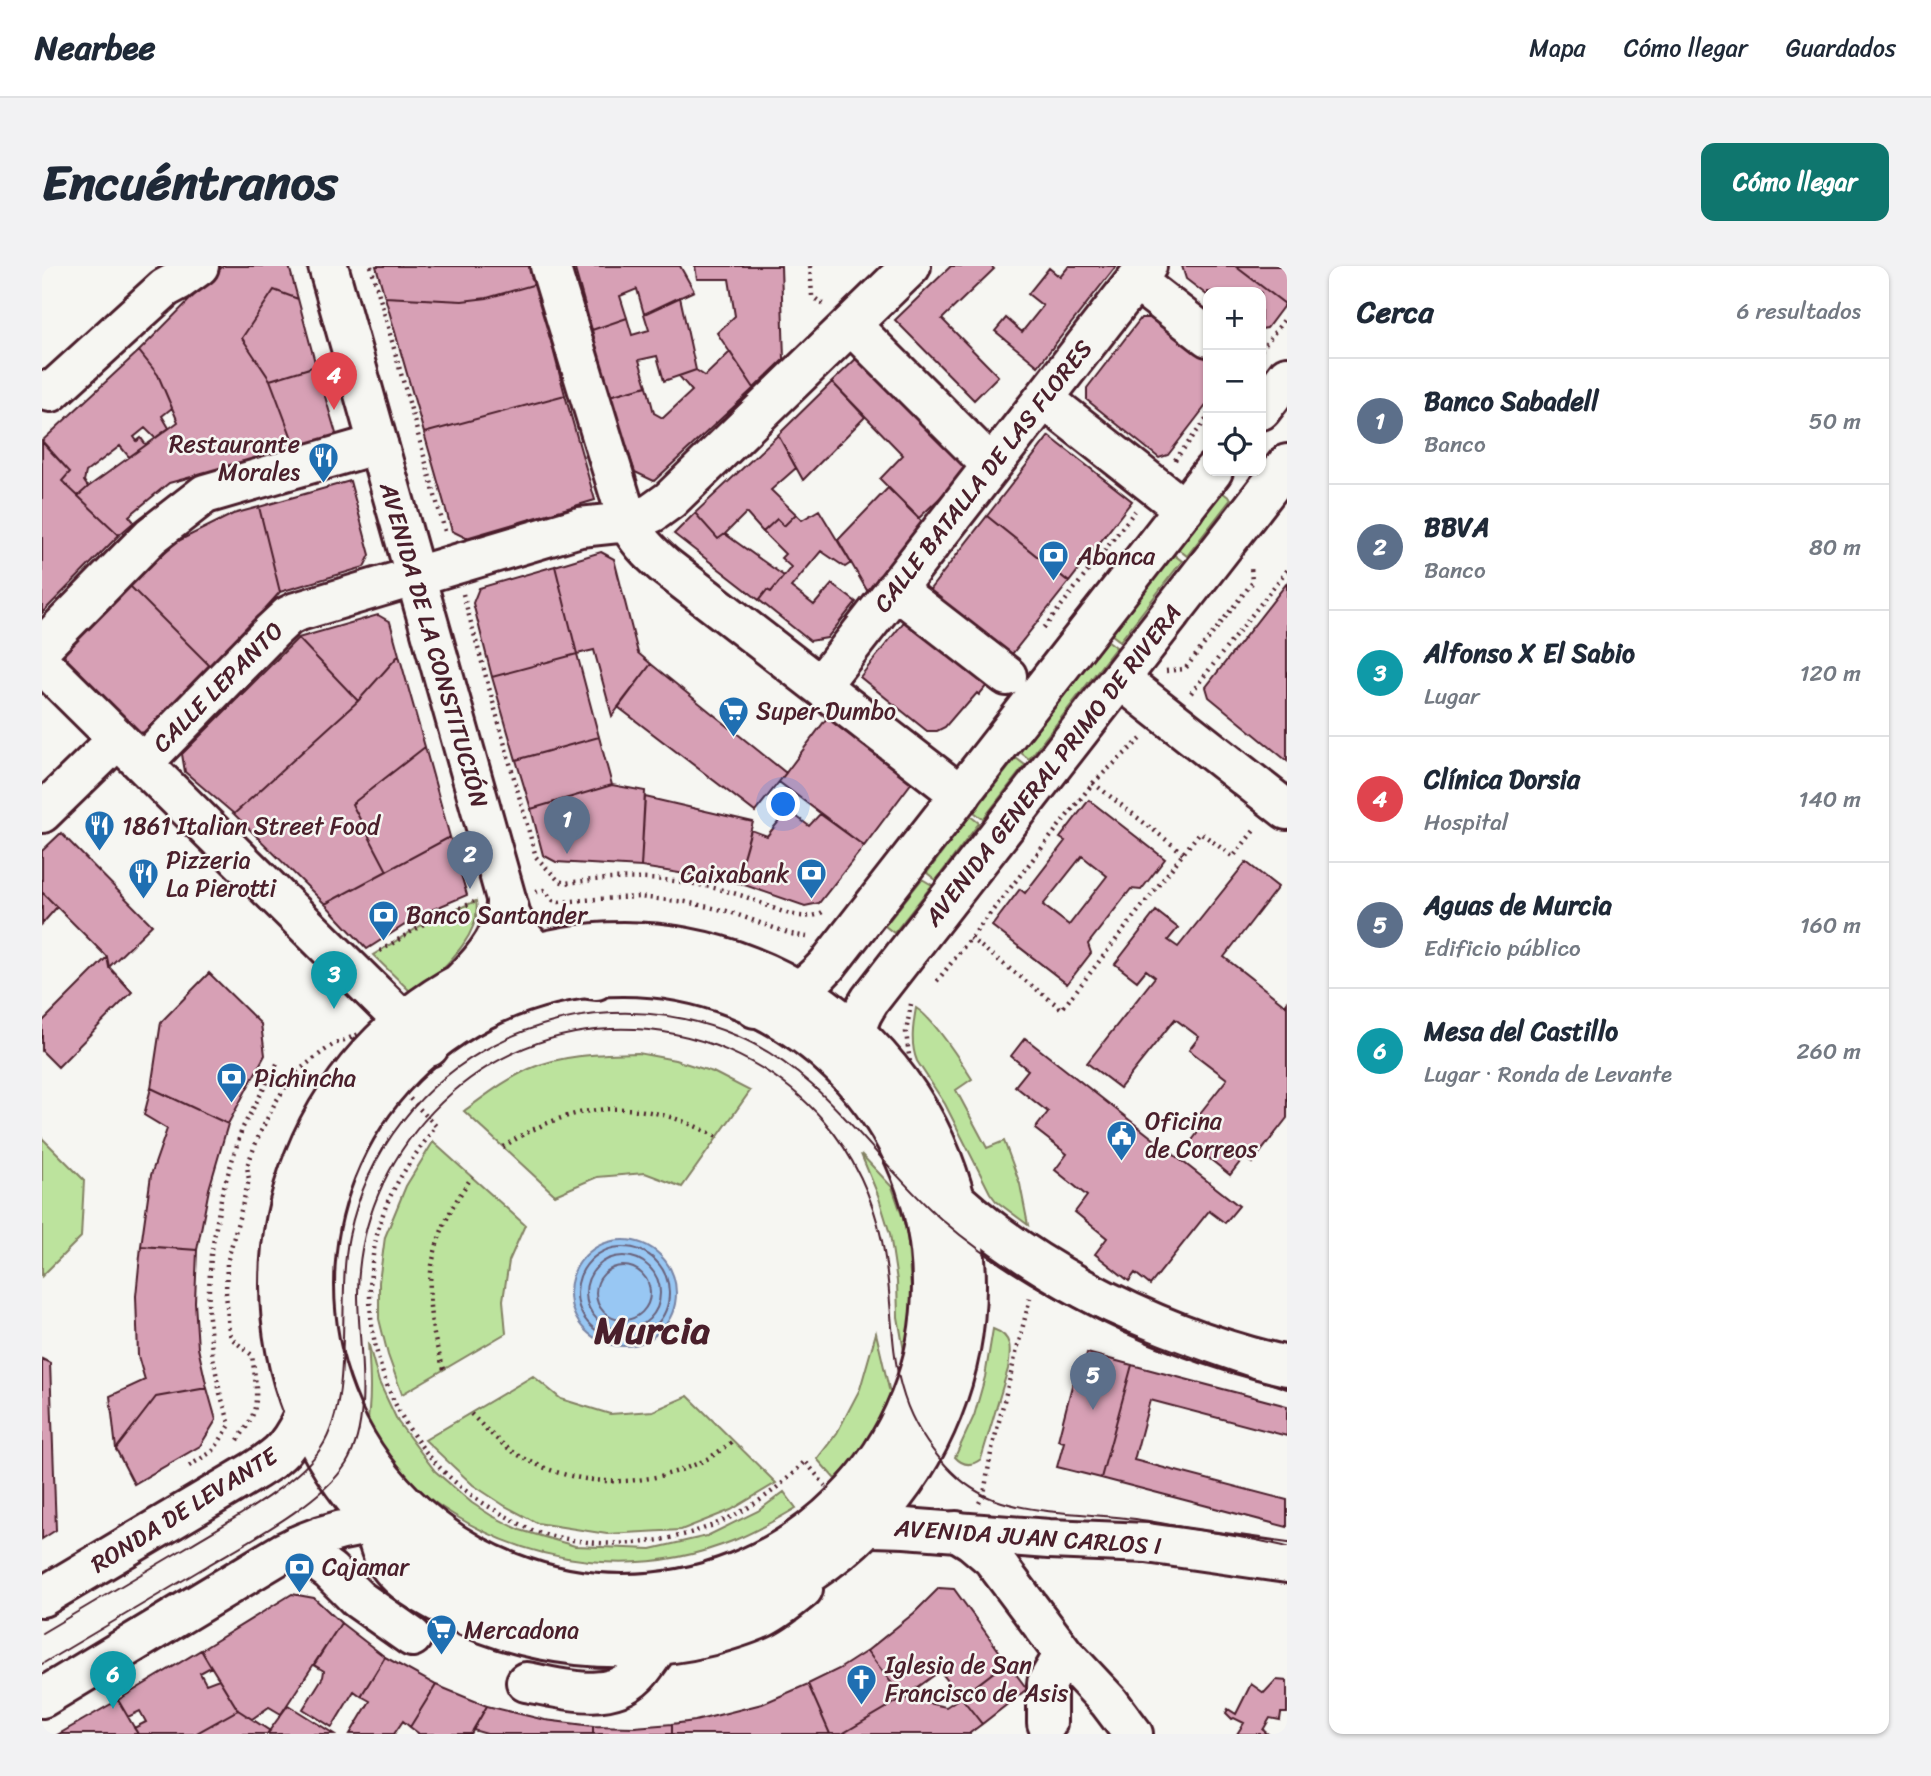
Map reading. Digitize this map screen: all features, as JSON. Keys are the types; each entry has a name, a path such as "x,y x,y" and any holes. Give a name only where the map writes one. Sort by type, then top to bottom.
{"main road":[{"path":"42,390 51,392 155,277 178,281 199,266"},
{"name":"AVENIDA DE LA CONSTITUCIÓN","path":"328,266 415,577 490,898 514,923 523,938 542,956 573,974 596,980"},
{"path":"550,266 628,522 635,537 647,551 961,795"},
{"name":"CALLE LEPANTO","path":"43,812 205,699 288,616 296,612 580,527 628,522 652,513 670,500 911,266"},
{"path":"1141,273 1203,332"},
{"name":"CALLE BATALLA DE LAS FLORES","path":"820,685 1141,273"},
{"path":"851,325 991,465"},
{"path":"1044,398 1184,509"},
{"path":"42,647 152,536 205,494 378,444"},
{"name":"AVENIDA GENERAL PRIMO DE RIVERA","path":"855,1079 851,1058 855,1033 864,1009 1287,464"},
{"path":"755,1008 774,1004 817,976 1209,476"},
{"path":"895,589 1007,676"},
{"path":"42,664 410,1027 457,1026 516,998 548,988 596,980 645,979 678,983 755,1008 798,1032 825,1051 855,1079 872,1098 896,1136 921,1191 929,1217 938,1280 934,1347 926,1378 904,1429 865,1482 845,1502 825,1516 780,1562 659,1630 613,1647 574,1645 550,1626 507,1602 474,1590 441,1573 373,1525 331,1481 311,1450 286,1390 278,1354 275,1317 280,1246 286,1210 296,1176 311,1142 346,1083 371,1058 410,1027 468,974 492,945 506,915 490,898"},
{"path":"1119,679 1166,716 1273,816"},
{"path":"490,898 520,919 541,928 630,922 650,922 674,927 686,931 740,966 796,992 855,1033 889,1066 919,1108 936,1141 961,1205 971,1279 967,1352 946,1420 913,1476 890,1504 855,1535 802,1590 764,1617 729,1631 691,1640 659,1630"},
{"path":"440,998 498,970 542,956 611,946 648,946 684,951 740,966"},
{"path":"371,1058 373,1102 341,1156 327,1187 318,1218 312,1250 309,1316 311,1349 318,1381 340,1434 356,1460 404,1508 440,1533 487,1559 561,1581 614,1586 680,1580 743,1561 780,1562"},
{"path":"896,1136 918,1163 961,1205 1001,1237 1075,1284 1119,1307 1221,1348 1284,1362"},
{"name":"RONDA DE LEVANTE","path":"42,1597 268,1462 283,1449 299,1423 309,1399 315,1375 314,1364"},
{"path":"42,1698 296,1546 337,1531 373,1525 415,1527 440,1533"},
{"path":"373,1525 380,1550 388,1565 412,1588 446,1606 550,1626"},
{"name":"AVENIDA JUAN CARLOS I","path":"780,1562 796,1537 840,1526 855,1535 956,1531 1049,1539 1147,1543 1287,1563"},
{"path":"956,1531 992,1558 1064,1654 1109,1702 1133,1734"},
{"path":"296,1546 330,1571 358,1600 412,1637"},
{"path":"526,1682 591,1692 610,1691 630,1682 646,1666 659,1630"},
{"path":"1047,1723 1047,1683 1064,1654"}],"path":[{"path":"810,266 812,296 851,325"},
{"path":"1266,343 1287,316"},
{"path":"937,981 1093,783 1190,694 1287,569"},
{"path":"1093,783 1183,853"},
{"path":"970,938 1062,1009 1200,832 1233,857 1273,816"},
{"path":"536,857 562,883 619,878 678,881 730,892 804,917 817,916 828,906"},
{"path":"373,955 427,922 476,901 544,890 553,900 559,902 597,898 653,898 687,902 727,911 799,936 820,935 838,930 850,937"},
{"path":"371,1058 374,1027 410,1027"},
{"path":"235,1444 251,1419 256,1397 252,1355 232,1339 229,1332 226,1292 228,1264 249,1180 247,1166 275,1103 290,1080 334,1044 371,1058 436,1126 404,1169 383,1217 371,1268 371,1321 381,1373 403,1422 437,1467 481,1504 531,1530 587,1543 644,1544 700,1531 751,1507 779,1488 805,1461"},
{"path":"190,1466 213,1451 230,1425 212,1352 208,1307 211,1255 222,1193 242,1129 278,1062"},
{"path":"503,1147 547,1122 596,1110 634,1110 671,1116 695,1125 717,1138"},
{"path":"444,1369 431,1320 431,1270 436,1244 445,1221 472,1177"},
{"path":"471,1414 506,1447 540,1466 567,1476 596,1481 625,1482 683,1470 709,1458 733,1441"}],"green space":[{"path":"1222,492 1231,499 1187,556 1178,549"},
{"path":"1173,554 1182,561 1120,641 1111,634"},
{"path":"1107,640 1116,647 1029,759 1020,752"},
{"path":"1016,758 1025,765 983,819 974,812"},
{"path":"970,816 979,823 936,880 927,873"},
{"path":"922,879 932,885 894,933 885,926"},
{"path":"476,901 473,928 466,941 415,996 373,955 427,922"},
{"path":"916,1008 938,1030 972,1079 956,1090 987,1148 1004,1141 1020,1184 1028,1225 996,1201 990,1193 945,1104 917,1061 913,1041"},
{"path":"638,1053 675,1060 713,1072 750,1091 682,1187 645,1173 597,1177 555,1195 464,1111 495,1088 542,1064 582,1056"},
{"path":"42,1138 84,1180 81,1237 42,1276"},
{"path":"433,1142 525,1225 509,1261 503,1300 506,1333 402,1394 379,1319 379,1282 385,1237 406,1186"},
{"path":"861,1154 892,1187 907,1230 913,1316 905,1357 898,1317 897,1281 890,1234"},
{"path":"993,1329 1000,1332 1009,1344 1008,1369 981,1459 971,1464 964,1463 955,1457 974,1416 985,1377"},
{"path":"876,1333 889,1389 894,1398 868,1442 835,1479 817,1459 837,1433 860,1389"},
{"path":"368,1342 379,1382 398,1422 435,1471 472,1503 520,1530 575,1546 651,1549 707,1536 758,1511 784,1492 796,1508 735,1540 700,1552 627,1562 555,1556 486,1533 428,1498 394,1468 374,1444 366,1431 370,1398"},
{"path":"533,1376 561,1399 610,1414 653,1411 688,1396 776,1483 731,1510 681,1530 607,1534 537,1523 473,1485 425,1440"}],"water":[{"path":"623,1240 643,1244 660,1256 672,1273 676,1293 672,1313 660,1330 643,1342 623,1346 603,1342 586,1330 574,1313 570,1293 574,1273 586,1256 603,1244"}],"building":[{"path":"223,266 289,266 298,299 274,290 242,338 270,380 296,449 169,483 129,516 134,522 119,535 78,496 178,422 158,375 139,351"},
{"path":"376,266 530,266 536,284 487,298 462,301 385,297"},
{"path":"574,266 680,266 694,291 644,314 637,289 620,296 627,318 592,330"},
{"path":"695,266 781,266 784,359 754,388 717,333 735,316 729,279 697,279"},
{"path":"951,266 991,266 994,269 942,319 998,376 974,400 895,320"},
{"path":"1069,266 1116,266 1038,366 995,331 1006,318 1022,332 1043,306 1028,294 1049,268 1060,277"},
{"path":"1182,266 1235,266 1263,287 1203,287 1203,292 1186,279"},
{"path":"1235,266 1287,266 1285,304"},
{"path":"536,284 565,395 424,433 385,297 462,301 487,298"},
{"path":"274,290 298,299 316,366 270,380 242,338"},
{"path":"1266,290 1285,304 1266,328"},
{"path":"680,297 696,370 664,381 657,356 639,360 647,386 609,396 592,330 627,318 632,335 649,330 644,314"},
{"path":"1141,318 1154,318 1203,356 1203,410 1168,455 1159,458 1087,400 1087,388"},
{"path":"139,351 158,375 172,408 162,416 169,428 155,438 145,428 134,437 137,441 141,438 146,445 129,457 120,446 86,472 84,481 88,487 78,496 62,481 70,472 42,441"},
{"path":"730,352 754,388 654,481 635,472 609,396 647,386 654,413 663,418 692,391 679,376 696,370 705,376"},
{"path":"862,353 971,468 919,518 880,479 903,455 832,382"},
{"path":"316,366 337,437 296,449 270,380"},
{"path":"832,382 865,417 803,480 778,435"},
{"path":"565,395 595,500 466,538 452,531 424,433"},
{"path":"778,435 796,468 771,490 796,514 784,526 777,519 763,532 746,513 718,539 695,513"},
{"path":"1049,436 1132,501 1069,582 987,516"},
{"path":"42,442 70,472 62,481 119,535 42,613"},
{"path":"350,481 370,555 364,567 280,592 259,507"},
{"path":"888,488 927,527 869,594 838,540"},
{"path":"259,507 280,592 212,668 129,585 176,542 233,514"},
{"path":"819,510 851,563 845,567 821,551 791,587 814,605 832,584 856,602 827,638 810,641 759,600 767,590 771,592 791,567 781,558 785,554 763,532 777,519 784,526 796,514 802,520"},
{"path":"695,513 718,539 725,534 784,576 771,592 767,590 759,600 674,534"},
{"path":"987,516 1069,582 1008,659 924,597"},
{"path":"601,552 614,559 638,653 651,664 612,716 594,650 577,654 555,566"},
{"path":"555,566 577,654 492,677 473,603 479,588"},
{"path":"1287,583 1287,761 1209,697 1206,687"},
{"path":"129,585 212,668 143,737 60,653"},
{"path":"378,615 390,622 399,655 358,701 298,638"},
{"path":"907,620 992,679 979,695 977,693 945,727 937,731 927,731 860,677"},
{"path":"298,638 358,701 234,814 185,772 182,754"},
{"path":"577,654 599,737 516,760 492,677"},
{"path":"399,655 425,747 352,804 387,871 325,904 234,814 358,701"},
{"path":"651,664 786,773 755,812 618,707"},
{"path":"827,718 912,782 864,846 779,782"},
{"path":"599,737 612,785 531,809 516,760"},
{"path":"425,747 450,837 387,871 352,804"},
{"path":"612,785 645,791 641,867 556,862 543,855 531,809"},
{"path":"645,797 753,822 736,882 641,867"},
{"path":"1089,800 1165,859 1141,890 1131,889 1088,944 1091,953 1067,984 992,926 1020,889 1025,893 1065,841 1060,838","holes":["1082,856 1107,876 1069,925 1043,905"]},
{"path":"788,810 809,826 820,814 864,846 819,903 805,906 736,882 751,830 767,836"},
{"path":"61,833 152,925 109,967 107,957 42,892 42,851"},
{"path":"450,837 467,895 422,914 367,949 325,904"},
{"path":"1246,862 1278,887 1224,957 1285,1005 1287,1002 1287,1118 1252,1163 1244,1157 1230,1175 1190,1143 1205,1123 1197,1117 1227,1079 1189,1050 1199,1037 1175,1019 1120,1088 1087,1063 1155,977 1146,970 1137,981 1115,964 1156,911 1178,928 1168,940 1178,947"},
{"path":"42,892 57,907 42,924"},
{"path":"107,957 109,967 132,992 58,1067 42,1051 42,1022"},
{"path":"209,973 261,1024 265,1055 228,1124 151,1088 161,1022"},
{"name":"Oficina de Correos","path":"1025,1038 1239,1206 1225,1223 1209,1211 1150,1285 1135,1273 1129,1281 1095,1254 1107,1238 1075,1212 1087,1196 1055,1170 1067,1154 1035,1129 1048,1112 1015,1086 1028,1070 1011,1056"},
{"path":"151,1088 228,1124 209,1189 197,1250 141,1246 151,1175 167,1129 144,1115"},
{"path":"141,1246 197,1250 195,1302 198,1348 207,1388 156,1397 116,1449 110,1396 145,1380 138,1356 136,1296"},
{"path":"1087,1353 1132,1365 1101,1478 1057,1467 1064,1442 1058,1440 1074,1378 1080,1379"},
{"path":"42,1359 50,1363 56,1530 42,1539"},
{"path":"1132,1365 1287,1406 1287,1436 1150,1400 1134,1460 1287,1500 1287,1527 1101,1478"},
{"path":"207,1388 216,1420 200,1446 134,1484 116,1449 156,1397"},
{"path":"939,1588 954,1589 1007,1662 961,1697 940,1671 903,1698 867,1651 914,1613"},
{"path":"292,1594 314,1598 341,1623 281,1714 269,1707 252,1719 238,1710 201,1650"},
{"path":"341,1623 385,1657 361,1696 354,1691 332,1727 303,1709 323,1677 324,1671 314,1665"},
{"path":"201,1650 211,1667 200,1673 206,1684 219,1679 238,1710 195,1734 138,1734 134,1728 146,1722 140,1711 128,1717 118,1700"},
{"path":"867,1651 903,1698 842,1734 830,1734 808,1684"},
{"path":"385,1657 436,1685 410,1727 403,1721 394,1734 350,1734 370,1701 361,1696"},
{"path":"1007,1662 1027,1689 982,1724 961,1697"},
{"path":"1276,1680 1287,1681 1287,1713 1281,1713 1280,1720 1270,1718 1263,1730 1268,1734 1237,1734 1244,1723 1232,1719 1226,1713 1228,1709 1236,1714 1251,1684 1264,1693"},
{"path":"808,1684 830,1734 672,1734 672,1724 762,1704"},
{"path":"436,1685 487,1706 471,1734 418,1734 410,1727"},
{"path":"961,1697 982,1724 970,1734 842,1734 903,1698 946,1707"},
{"path":"118,1700 138,1734 59,1734"},
{"path":"288,1705 334,1734 267,1734"},
{"path":"487,1706 545,1720 593,1726 593,1734 487,1734 473,1730"},
{"path":"238,1710 270,1731 267,1734 195,1734"},
{"path":"672,1724 672,1734 593,1734 593,1726"}],"tram line":[{"path":"42,1633 242,1514 310,1462 321,1448 331,1427 338,1402 343,1346 345,1261 349,1236 370,1174 402,1121 445,1077 495,1044 552,1022 612,1013 675,1017 737,1036 768,1052 822,1094 941,1219 979,1250 1020,1277 1062,1301 1149,1341 1287,1389"},
{"path":"42,1664 262,1533 302,1507 334,1479 355,1446 360,1425 363,1381 358,1294 363,1243 378,1195 401,1151 432,1112 470,1079 513,1053 560,1036 611,1029 671,1033 728,1051 779,1080 803,1099 824,1121 853,1162 878,1225 887,1271 895,1354 908,1407 921,1433 940,1459 964,1482 993,1499 1025,1508 1143,1520 1287,1547"}],"place":[{"name":"Clínica Dorsia","path":"334,410"},
{"name":"Restaurante Morales","path":"323,485"},
{"name":"Abanca","path":"1054,583"},
{"name":"Super Dumbo","path":"733,738"},
{"name":"1861 Italian Street Food","path":"99,853"},
{"name":"Banco Sabadell","path":"567,854"},
{"name":"BBVA","path":"470,889"},
{"name":"Pizzeria La Pierotti","path":"143,901"},
{"name":"Caixabank","path":"812,901"},
{"name":"Banco Santander","path":"383,942"},
{"name":"Alfonso X El Sabio","path":"334,1009"},
{"name":"Pichincha","path":"231,1105"},
{"name":"Oficina de Correos","path":"1122,1162"},
{"name":"Aguas de Murcia","path":"1093,1410"},
{"name":"Cajamar","path":"299,1594"},
{"name":"Mercadona","path":"441,1657"},
{"name":"Iglesia de San Francisco de Asis","path":"862,1706"},
{"name":"Mesa del Castillo","path":"113,1709"}],"district":[{"name":"Murcia","path":"652,1330"}]}
